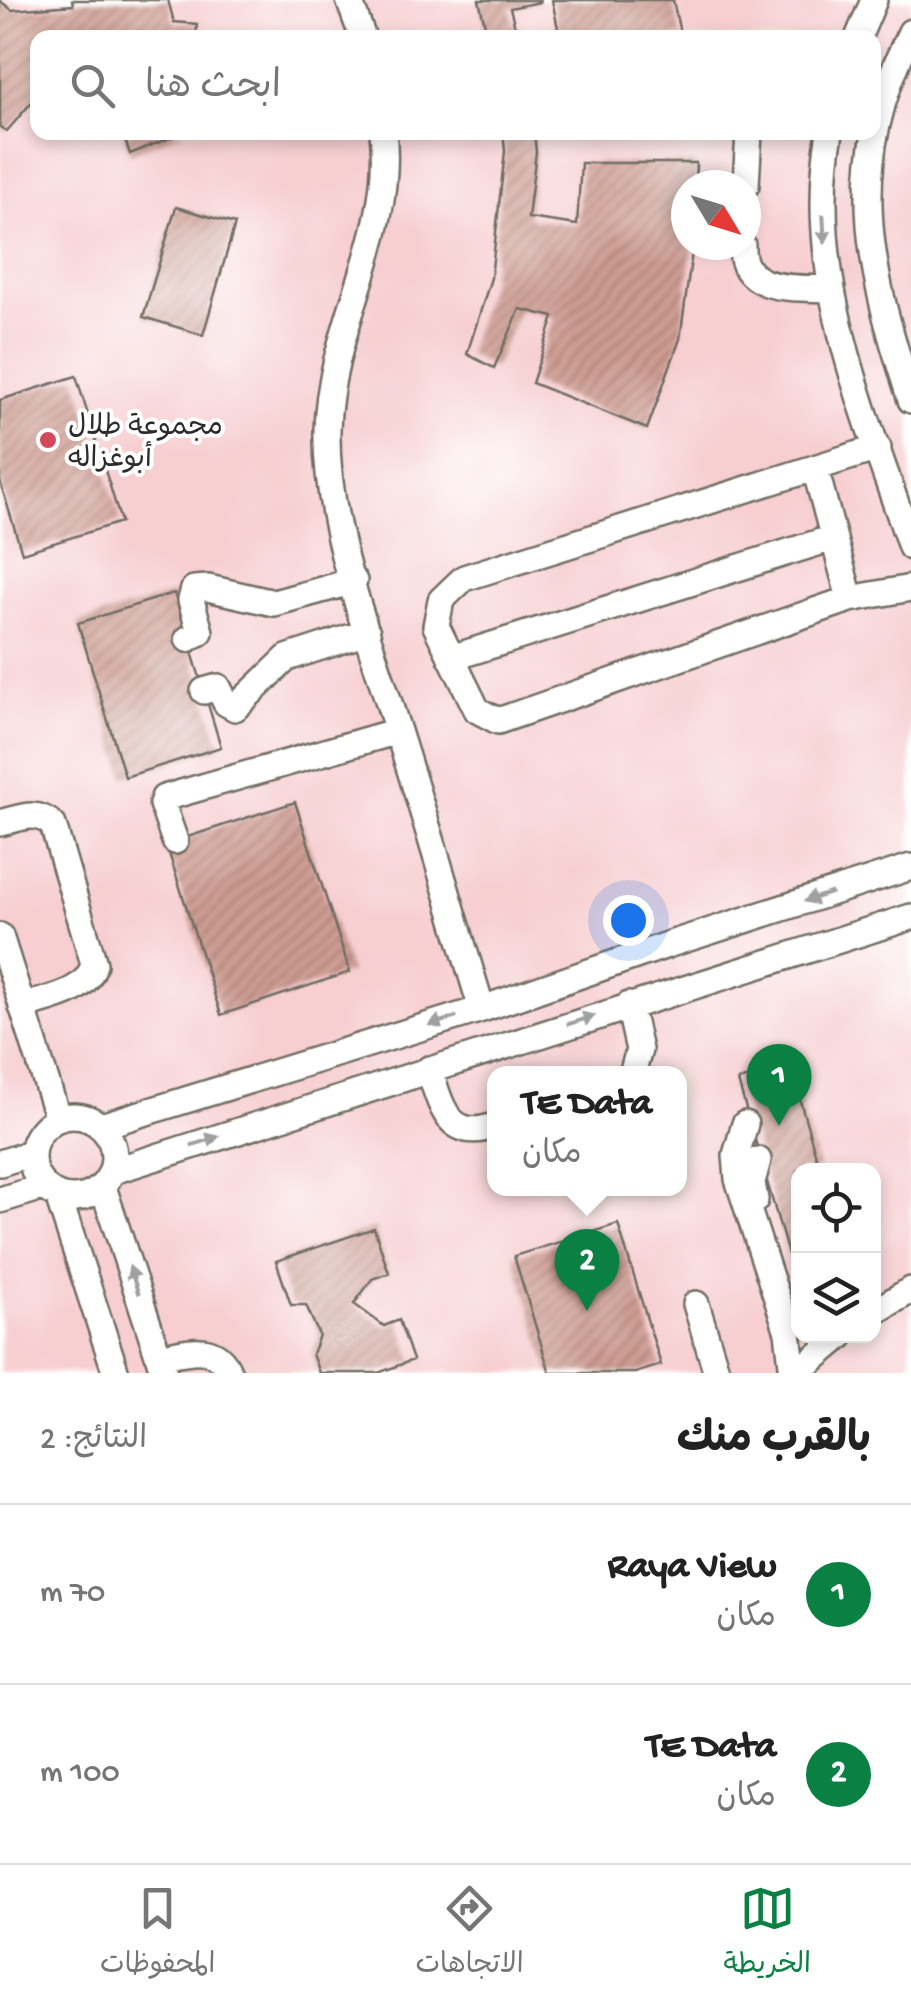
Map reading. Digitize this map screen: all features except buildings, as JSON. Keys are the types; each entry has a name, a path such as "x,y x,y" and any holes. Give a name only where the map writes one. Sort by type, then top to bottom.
{"street":[{"path":"349,0 361,30"},
{"path":"861,30 874,0"},
{"path":"881,106 911,32"},
{"path":"384,140 379,222 344,328 331,382 327,428 329,494 482,1010"},
{"path":"747,170 748,140"},
{"path":"829,140 823,224 830,289 839,329 911,547"},
{"path":"873,140 868,188 871,253 884,316 911,400"},
{"path":"744,260 746,269 756,280 771,285 830,289"},
{"path":"878,448 464,578 441,600 436,626 478,710 498,721 850,599 911,588"},
{"path":"815,468 850,599"},
{"path":"451,658 833,538"},
{"path":"188,640 200,632 191,600 194,589 208,588 274,603 354,581"},
{"path":"204,691 218,687 226,703 235,708 287,658 367,632"},
{"path":"175,842 162,804 164,798 398,731"},
{"path":"0,824 30,815 47,819 53,825 94,964 92,974 77,988 22,1006"},
{"path":"100,1126 482,1010 670,944 911,867"},
{"path":"0,1200 50,1192 82,1198 108,1179 429,1069 911,917"},
{"path":"0,936 58,1119"},
{"path":"629,1005 639,1050 637,1066"},
{"path":"429,1069 445,1114 454,1124 468,1130 487,1129"},
{"path":"116,1373 50,1192 32,1165 40,1132 58,1119 80,1116 100,1126 114,1147 108,1179 162,1365 200,1349 220,1357 229,1373"},
{"path":"744,1124 736,1155 738,1179 788,1332 795,1373"},
{"path":"0,1163 32,1153"},
{"path":"758,1160 753,1194 791,1316"},
{"path":"881,1308 911,1290"},
{"path":"696,1304 716,1373"},
{"path":"795,1373 821,1343"}],"shaded area":[{"path":"0,0 911,0 911,1373 0,1373"}],"place":[{"name":"مجموعة طلال أبوغزاله","path":"48,440"},
{"name":"Raya View","path":"779,1126"},
{"name":"TE Data","path":"587,1311"}]}
